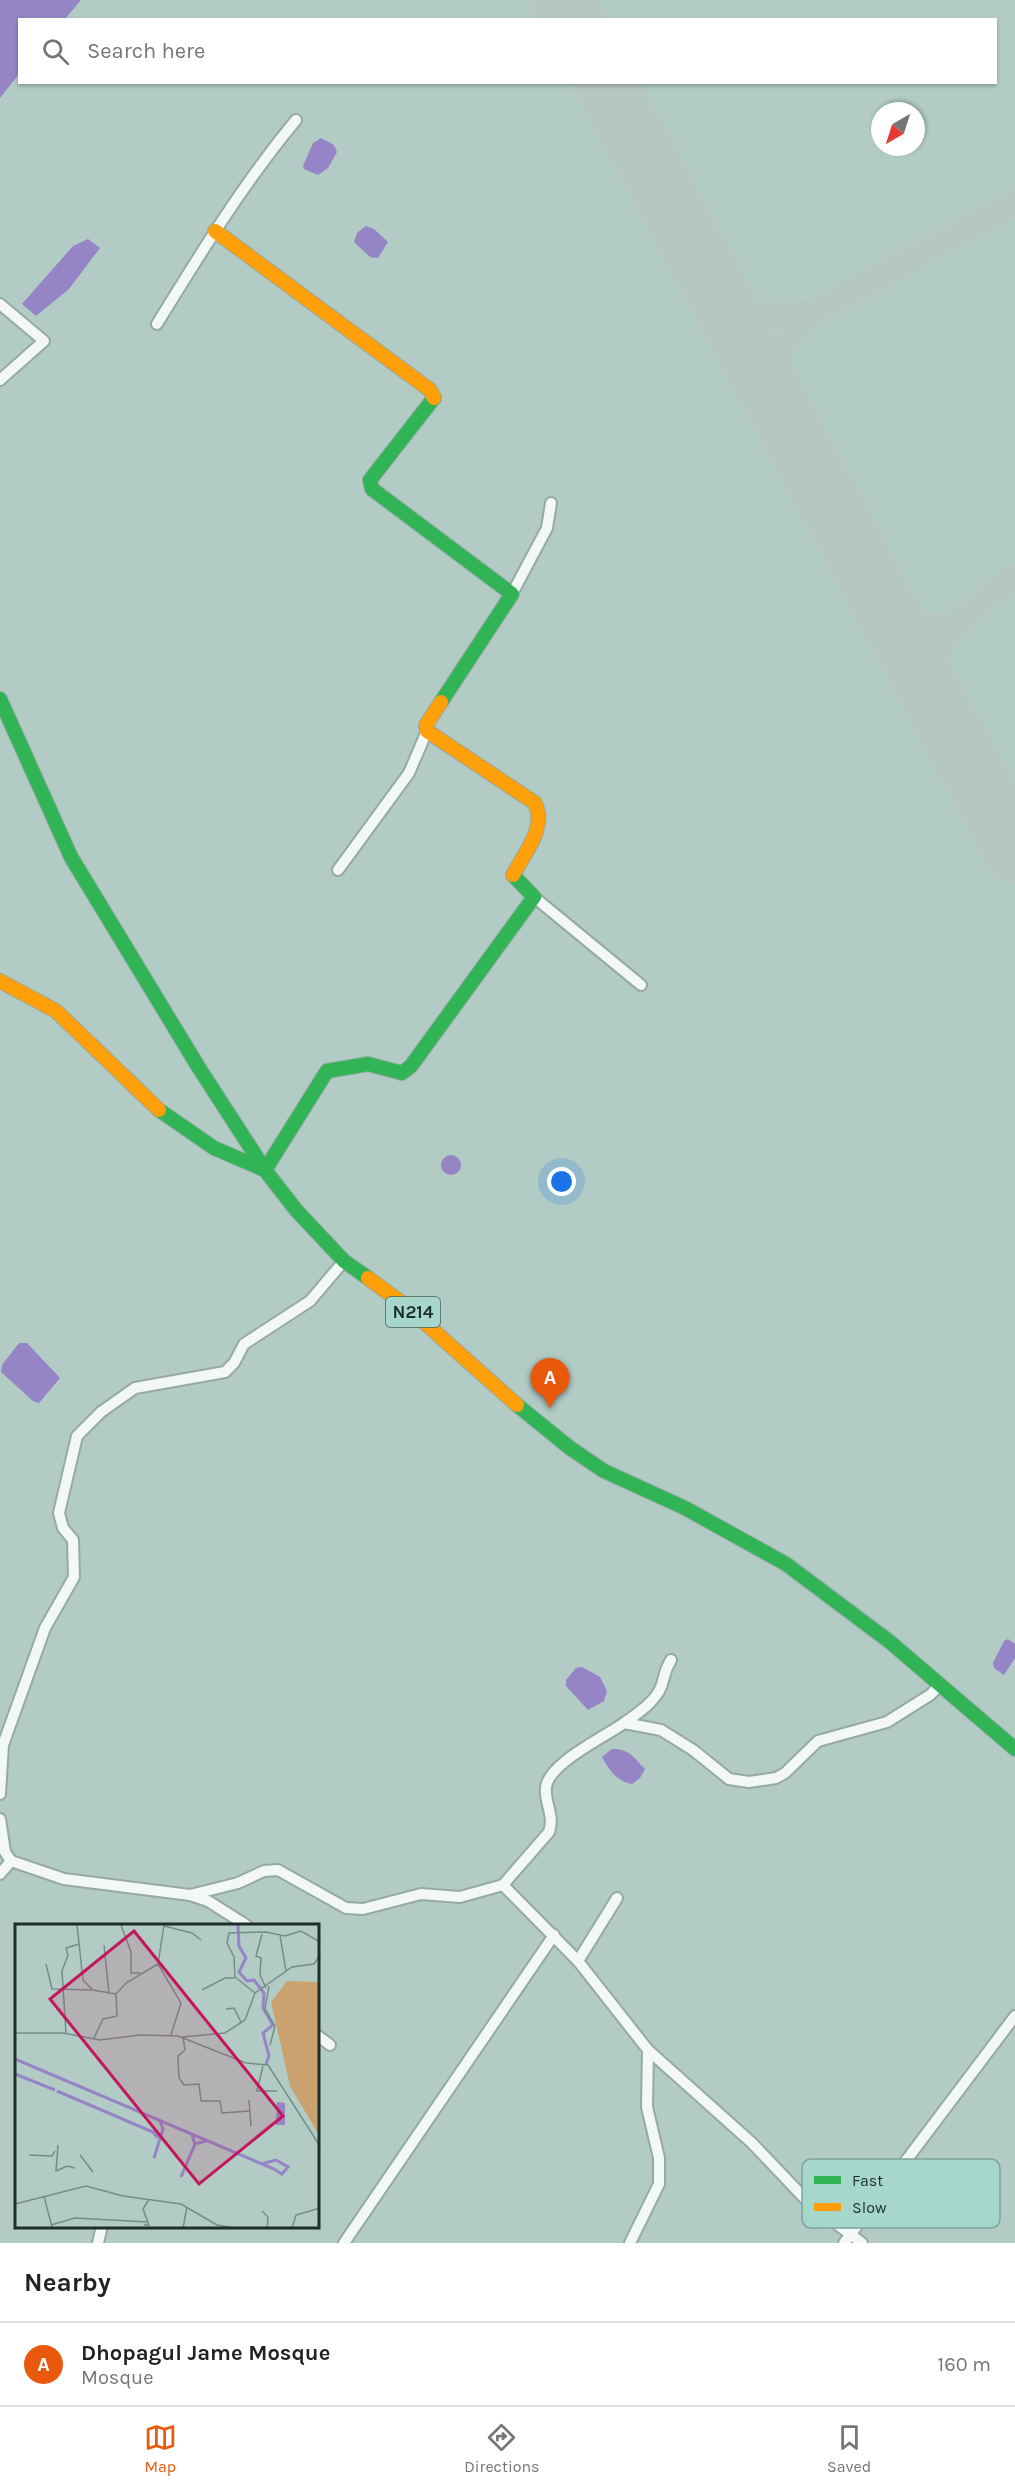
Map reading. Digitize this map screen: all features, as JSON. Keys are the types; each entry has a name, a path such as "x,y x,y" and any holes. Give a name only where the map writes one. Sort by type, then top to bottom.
{"main road":[{"path":"0,981 56,1011 160,1110 214,1148 265,1170 327,1071 368,1064 402,1073 411,1066 534,897 513,876 541,824 542,812 535,803 428,731 429,719 512,594 372,489 370,480 434,398 430,390 372,350 274,272 215,231"},
{"name":"N214","path":"0,699 71,857 265,1170 296,1210 344,1261 415,1313 529,1416 570,1448 604,1471 685,1508 786,1564 845,1606 1015,1749"}],"street":[{"path":"156,324 215,231 261,164 296,120"},
{"path":"0,304 44,341 0,380"},
{"path":"512,594 547,528 551,503"},
{"path":"338,870 409,773 428,731"},
{"path":"534,897 641,985"},
{"path":"0,1794 3,1745 45,1628 74,1577 73,1540 63,1528 59,1513 77,1436 101,1412 135,1388 225,1372 234,1363 244,1344 310,1301 344,1261"},
{"path":"190,1895 238,1883 264,1871 278,1870 346,1908 363,1909 421,1893 460,1897 503,1885 549,1832 553,1821 546,1790 548,1780 561,1764 580,1750 600,1740 644,1708 660,1690 663,1672 671,1660"},
{"path":"624,1723 661,1730 693,1750 729,1779 749,1782 776,1778 785,1773 818,1742 887,1722 930,1695 940,1685"},
{"path":"0,1819 5,1852 11,1861 64,1879 190,1895 208,1901 244,1924"},
{"path":"0,1874 11,1861"},
{"path":"503,1885 578,1961 648,2050 752,2143 802,2196"},
{"path":"578,1961 617,1898"},
{"path":"344,2243 554,1935"},
{"path":"907,2159 1015,2016"},
{"path":"320,2038 330,2045"},
{"path":"630,2243 659,2184 659,2158 646,2107 648,2050"},
{"path":"98,2243 102,2228"},
{"path":"847,2238 862,2243"}],"shaded area":[{"path":"0,0 81,0 66,18 18,18 18,75 0,98"},
{"path":"321,138 334,145 337,152 328,168 318,175 304,169 303,166 313,143"},
{"path":"366,226 374,229 388,242 378,258 370,257 354,242 357,233"},
{"path":"88,239 100,248 69,289 36,316 22,304 73,246"},
{"path":"451,1155 458,1158 461,1165 458,1172 451,1175 444,1172 441,1165 444,1158"},
{"path":"19,1343 27,1343 60,1378 39,1403 33,1401 1,1372 2,1365"},
{"path":"1008,1639 1015,1644 1015,1658 1004,1675 994,1668 993,1663 1004,1641"},
{"path":"582,1667 600,1677 607,1691 604,1701 588,1710 566,1686 566,1680 576,1668"},
{"path":"612,1749 627,1752 645,1769 640,1778 632,1784 614,1775 602,1757"}],"taxiway":[{"path":"812,312 1015,204"},
{"path":"708,274 730,298 754,311 780,315 812,312 794,331 782,352 776,375 776,402"},
{"path":"933,697 931,669 946,638 955,626 979,604 1015,576"},
{"path":"884,606 920,623 939,626 959,623"}],"runway":[{"path":"561,0 571,18"},
{"path":"606,84 1015,851"}],"traffic: fast":[{"path":"434,398 370,480 372,489 512,594 441,702"},
{"path":"0,699 71,857 199,1068 265,1170 296,1210 344,1261 368,1278"},
{"path":"159,1110 214,1148 265,1170 327,1071 368,1064 402,1073 411,1066 534,897 513,875"},
{"path":"517,1405 570,1448 604,1471 685,1508 786,1564 890,1642 1015,1749"}],"traffic: slow":[{"path":"215,231 430,390 434,398"},
{"path":"441,702 426,725 427,731 535,803 538,813 536,831 513,875"},
{"path":"0,981 56,1011 159,1110"},
{"path":"368,1278 406,1306 517,1405"}],"place":[{"name":"Dhopagul Jame Mosque","path":"550,1408"}]}
